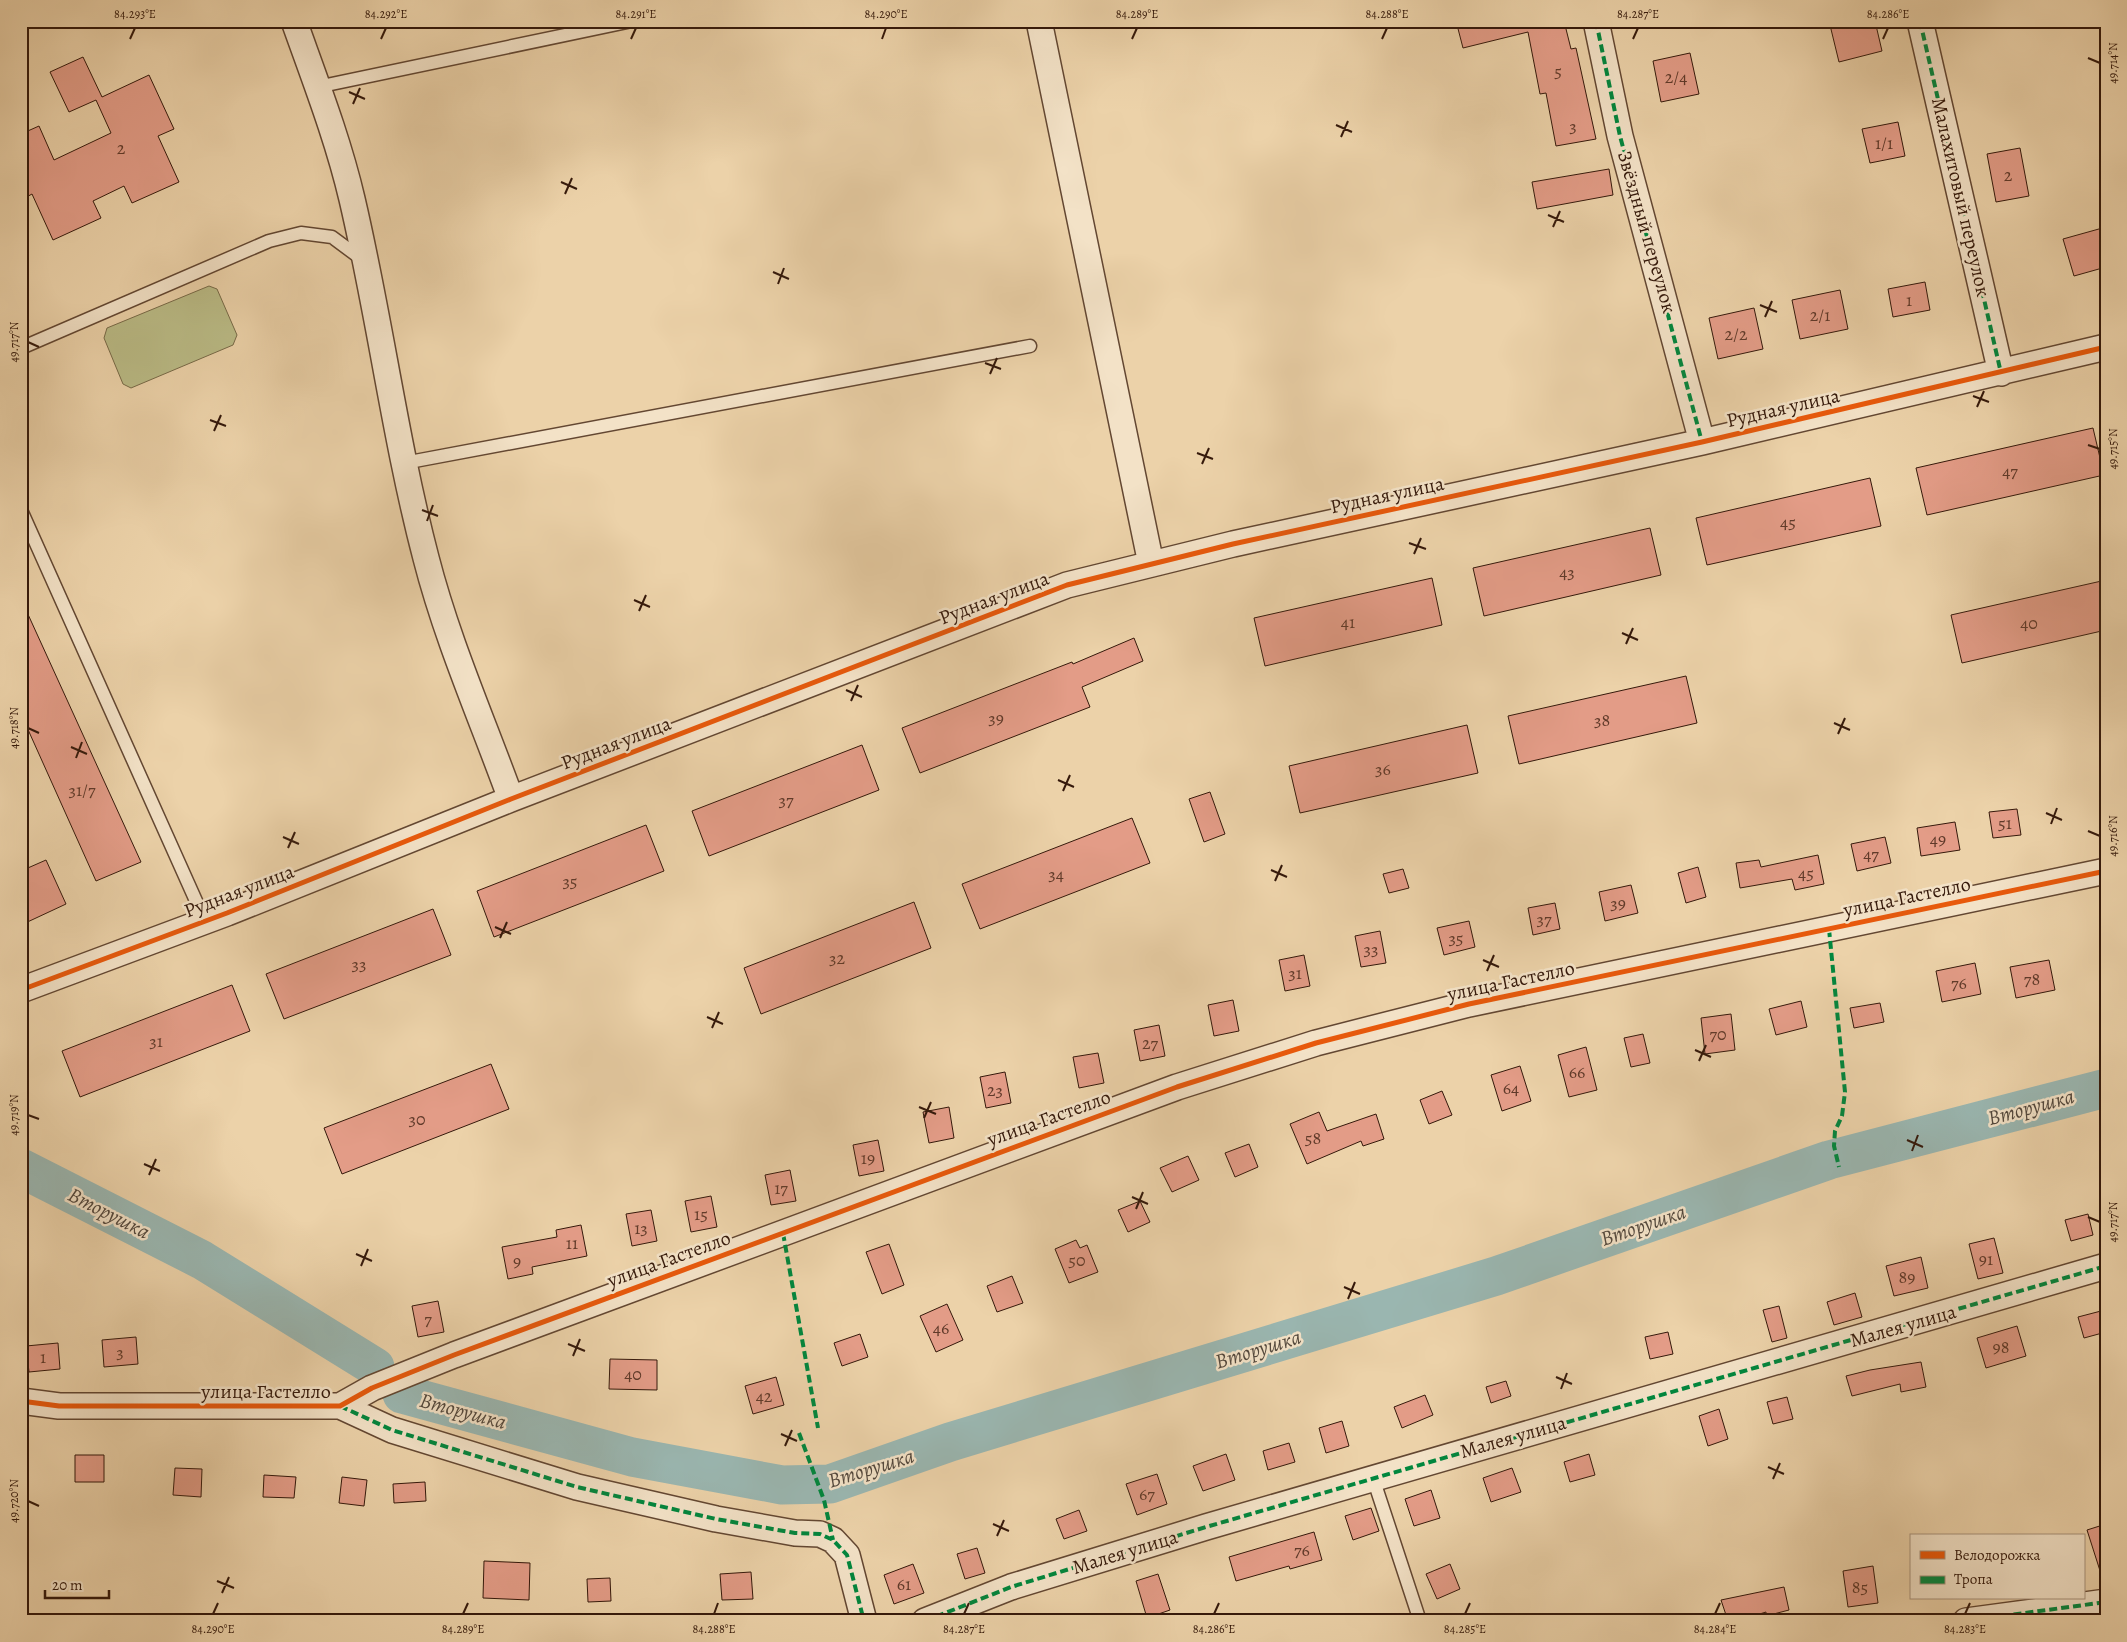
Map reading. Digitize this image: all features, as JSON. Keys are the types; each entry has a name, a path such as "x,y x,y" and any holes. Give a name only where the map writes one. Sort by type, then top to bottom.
{"street":[{"path":"294,21 352,199 404,463 426,558 446,623 511,799"},
{"path":"1039,21 1151,564"},
{"name":"Звёздный переулок","path":"1596,21 1620,136 1702,442"},
{"name":"Малахитовый переулок","path":"1920,21 2001,373"},
{"name":"Рудная улица","path":"21,990 205,921 511,799 1067,586 1242,542 1702,442 2106,347"},
{"name":"улица Гастелло","path":"21,1401 59,1406 340,1406 372,1388 462,1351 1176,1087 1316,1043 1469,1004 2106,871"},
{"name":"Малея улица","path":"925,1621 1011,1587 1372,1478 2106,1266"},
{"path":"340,1406 392,1430 577,1487 716,1519 795,1533 820,1534 834,1540 847,1555 864,1621"},
{"path":"1966,1621 2106,1602"}],"lane":[{"path":"317,87 632,21"},
{"path":"21,348 268,241 301,233 332,237 363,260"},
{"path":"404,463 1030,346"},
{"path":"21,510 205,921"},
{"path":"1372,1478 1420,1621"}],"green space":[{"path":"209,286 217,289 237,335 233,345 131,388 123,384 104,338 107,328"}],"building":[{"path":"1456,21 1564,21 1571,49 1576,48 1596,139 1556,146 1546,93 1540,94 1528,32 1463,48"},
{"path":"1829,21 1875,21 1882,51 1839,62"},
{"path":"1690,53 1699,94 1661,102 1653,61"},
{"path":"83,57 102,97 149,75 174,129 158,136 179,182 132,203 124,186 93,201 101,218 53,240 32,194 21,200 21,134 39,126 54,160 111,133 96,100 69,112 50,72"},
{"path":"1898,122 1905,156 1870,163 1862,129"},
{"path":"2020,148 2029,196 1996,202 1987,154"},
{"path":"1609,169 1613,195 1537,209 1532,182"},
{"path":"2106,227 2106,267 2074,276 2063,239"},
{"path":"1925,282 1930,310 1893,317 1888,289"},
{"path":"1840,290 1848,329 1800,339 1792,300"},
{"path":"1754,308 1763,349 1718,359 1709,318"},
{"path":"2093,428 2104,475 1927,515 1916,468"},
{"path":"1870,478 1881,526 1707,565 1696,518"},
{"path":"1650,528 1661,575 1484,616 1473,568"},
{"path":"1432,578 1442,625 1265,666 1254,618"},
{"path":"2106,580 2106,630 1962,663 1951,615"},
{"path":"21,599 141,862 96,881 21,714"},
{"path":"1134,638 1143,661 1082,687 1090,707 920,773 902,728 1072,662 1073,664"},
{"path":"1686,676 1697,723 1519,764 1508,716"},
{"path":"1467,725 1478,773 1300,813 1289,766"},
{"path":"862,745 879,790 709,856 692,811"},
{"path":"1210,792 1225,834 1204,842 1189,799"},
{"path":"2017,809 2021,835 1993,838 1989,812"},
{"path":"1132,818 1150,863 980,929 962,884"},
{"path":"1955,822 1960,850 1921,856 1917,828"},
{"path":"646,825 664,871 494,937 477,891"},
{"path":"1885,837 1891,863 1857,871 1851,844"},
{"path":"1818,855 1824,884 1795,890 1792,879 1740,888 1736,863 1759,860 1761,867"},
{"path":"46,860 66,904 21,925 21,871"},
{"path":"1698,867 1706,897 1686,903 1678,873"},
{"path":"1403,869 1409,888 1389,893 1383,874"},
{"path":"1631,885 1638,913 1605,921 1599,892"},
{"path":"914,902 931,948 761,1014 744,968"},
{"path":"1555,903 1560,929 1533,935 1528,908"},
{"path":"433,909 451,955 284,1019 266,974"},
{"path":"1469,921 1475,947 1444,955 1437,928"},
{"path":"1380,931 1386,963 1361,967 1355,936"},
{"path":"1304,955 1310,986 1285,991 1279,960"},
{"path":"2049,960 2055,990 2016,998 2010,967"},
{"path":"1975,963 1981,994 1942,1002 1936,971"},
{"path":"232,985 250,1031 80,1097 62,1051"},
{"path":"1233,1000 1239,1031 1214,1036 1208,1005"},
{"path":"1801,1001 1807,1027 1776,1035 1769,1009"},
{"path":"1880,1003 1884,1022 1854,1028 1850,1008"},
{"path":"1731,1014 1735,1050 1705,1054 1701,1018"},
{"path":"1159,1025 1165,1056 1140,1061 1134,1030"},
{"path":"1643,1034 1650,1063 1631,1067 1624,1038"},
{"path":"1586,1047 1597,1090 1569,1097 1558,1055"},
{"path":"1098,1053 1104,1083 1079,1088 1073,1057"},
{"path":"491,1064 509,1109 342,1174 324,1128"},
{"path":"1520,1066 1531,1101 1502,1111 1491,1075"},
{"path":"1005,1072 1011,1103 986,1108 980,1077"},
{"path":"1442,1091 1452,1115 1429,1124 1420,1100"},
{"path":"949,1107 954,1138 929,1143 923,1112"},
{"path":"1319,1112 1327,1131 1376,1114 1384,1139 1363,1146 1361,1141 1307,1164 1290,1124"},
{"path":"878,1140 884,1171 859,1176 853,1145"},
{"path":"1249,1144 1258,1167 1235,1177 1225,1153"},
{"path":"1188,1156 1199,1180 1172,1192 1160,1168"},
{"path":"790,1170 796,1201 771,1205 765,1175"},
{"path":"711,1196 717,1227 691,1232 685,1201"},
{"path":"1140,1201 1150,1222 1128,1232 1118,1210"},
{"path":"651,1210 657,1241 632,1246 626,1214"},
{"path":"2088,1214 2093,1235 2071,1241 2065,1220"},
{"path":"581,1225 587,1256 532,1267 533,1274 508,1279 502,1247 557,1237 556,1230"},
{"path":"1994,1238 2003,1273 1978,1279 1969,1244"},
{"path":"1076,1240 1080,1248 1087,1245 1098,1272 1069,1283 1055,1249"},
{"path":"889,1244 904,1285 882,1294 866,1252"},
{"path":"1921,1257 1928,1288 1894,1296 1886,1266"},
{"path":"1012,1276 1023,1303 997,1312 987,1286"},
{"path":"1855,1293 1862,1317 1834,1325 1827,1302"},
{"path":"438,1301 444,1332 418,1337 412,1306"},
{"path":"947,1304 963,1340 936,1352 920,1316"},
{"path":"1779,1306 1787,1338 1772,1342 1763,1310"},
{"path":"2101,1311 2106,1332 2084,1338 2078,1317"},
{"path":"2017,1326 2026,1356 1986,1368 1977,1338"},
{"path":"1668,1332 1673,1354 1650,1359 1645,1337"},
{"path":"860,1334 868,1357 842,1366 834,1343"},
{"path":"136,1337 138,1364 104,1367 102,1340"},
{"path":"58,1343 60,1369 29,1372 26,1346"},
{"path":"610,1359 657,1360 657,1390 609,1389"},
{"path":"1921,1362 1926,1387 1901,1392 1900,1384 1852,1396 1846,1376"},
{"path":"776,1377 784,1405 753,1414 745,1386"},
{"path":"1506,1381 1511,1396 1491,1403 1486,1387"},
{"path":"1425,1395 1433,1415 1402,1428 1394,1407"},
{"path":"1787,1397 1793,1419 1773,1424 1767,1402"},
{"path":"1719,1409 1728,1439 1708,1446 1699,1416"},
{"path":"1342,1421 1349,1446 1326,1453 1319,1428"},
{"path":"1289,1443 1295,1462 1268,1470 1263,1451"},
{"path":"1226,1454 1235,1480 1203,1491 1193,1466"},
{"path":"1589,1454 1595,1475 1570,1482 1564,1462"},
{"path":"75,1455 104,1455 104,1482 75,1482"},
{"path":"175,1468 202,1469 201,1497 173,1495"},
{"path":"1512,1468 1521,1492 1491,1502 1483,1478"},
{"path":"1157,1474 1167,1504 1137,1515 1126,1484"},
{"path":"264,1475 296,1477 294,1498 263,1497"},
{"path":"342,1477 367,1480 364,1506 339,1503"},
{"path":"425,1482 426,1501 394,1503 393,1484"},
{"path":"1431,1490 1440,1518 1414,1526 1405,1499"},
{"path":"1371,1508 1379,1531 1353,1540 1345,1516"},
{"path":"1079,1510 1087,1531 1064,1539 1056,1519"},
{"path":"2106,1524 2106,1576 2102,1577 2087,1530"},
{"path":"1314,1532 1322,1560 1290,1569 1289,1566 1236,1581 1229,1557"},
{"path":"977,1548 985,1573 965,1579 957,1554"},
{"path":"484,1561 530,1563 529,1600 483,1598"},
{"path":"913,1564 924,1593 894,1604 884,1575"},
{"path":"1450,1564 1460,1589 1437,1599 1426,1574"},
{"path":"1873,1566 1878,1603 1848,1607 1843,1571"},
{"path":"751,1572 753,1599 722,1600 720,1574"},
{"path":"1158,1574 1170,1610 1147,1618 1136,1581"},
{"path":"610,1578 611,1601 588,1602 587,1579"},
{"path":"1784,1587 1789,1610 1766,1616 1766,1612 1737,1621 1728,1621 1721,1600"}],"waterway":[{"name":"Вторушка","path":"402,1394 632,1457 782,1485 830,1484 950,1442 1496,1276 1829,1160 2106,1088"},
{"name":"Вторушка","path":"21,1168 202,1260 375,1367"}],"marked path":[{"path":"1596,21 1620,136 1702,442"},
{"path":"1920,21 2001,373"},
{"path":"1829,929 1845,1092 1842,1116 1835,1131 1834,1146 1839,1167"},
{"path":"783,1233 818,1428"},
{"path":"925,1621 1011,1587 1206,1527 2106,1266"},
{"path":"340,1406 392,1430 577,1487 716,1519 795,1533 820,1534 833,1540 847,1555 864,1621"},
{"path":"799,1433 824,1500 833,1540"},
{"path":"1966,1621 2106,1602"}],"cycle path":[{"path":"21,990 227,913 511,799 1067,585 1233,544 1702,442 2106,347"},
{"path":"21,1401 59,1406 340,1406 372,1388 454,1355 1177,1087 1316,1043 1469,1004 2106,871"}]}
